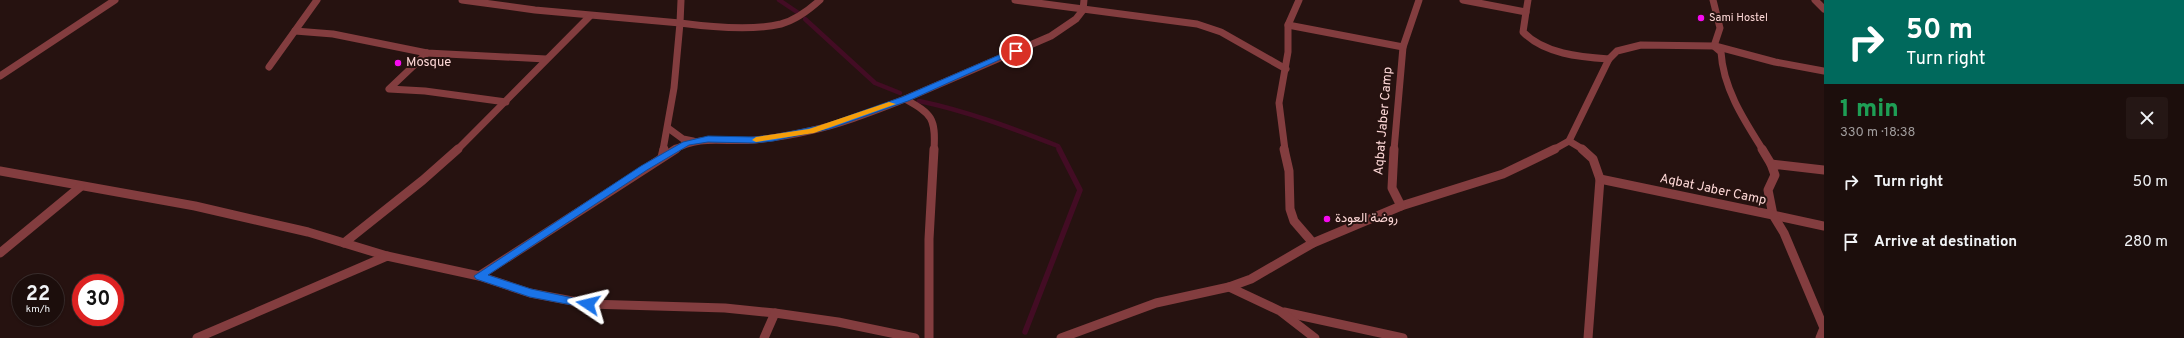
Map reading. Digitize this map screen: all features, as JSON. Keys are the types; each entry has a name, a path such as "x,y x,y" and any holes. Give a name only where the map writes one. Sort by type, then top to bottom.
{"street":[{"path":"0,76 115,0"},
{"path":"269,67 317,0"},
{"path":"462,0 590,16 680,23 779,25 800,15 820,0"},
{"path":"662,157 668,128 675,77 675,45 680,23 681,0"},
{"path":"1015,0 1206,26 1239,42 1286,69"},
{"path":"479,276 686,143 708,139 754,140 810,131 855,118 905,99 1051,36 1076,19 1083,10 1084,0"},
{"path":"1299,0 1288,25 1288,52 1279,103 1283,142 1289,170 1290,210 1294,221 1313,243"},
{"name":"Aqbat Jaber Camp","path":"1401,206 1392,188 1391,178 1403,47 1419,0"},
{"path":"1463,0 1526,12"},
{"path":"1528,0 1523,32 1532,40 1576,55 1609,59"},
{"path":"1714,0 1720,28 1714,46"},
{"path":"1815,0 1824,9"},
{"path":"344,243 446,159 506,102 546,59 590,16"},
{"path":"1288,25 1403,47"},
{"path":"295,32 340,36 427,53 546,59"},
{"path":"1061,338 1156,303 1229,288 1251,279 1313,243 1401,206 1503,174 1531,162 1569,141 1578,126 1609,59 1617,51 1640,45 1714,46 1775,62 1824,71"},
{"name":"Aqbat Jaber Camp","path":"1714,46 1720,52 1722,67 1738,109 1771,164 1775,175 1768,190 1773,215 1784,233 1824,328 1820,338"},
{"path":"427,53 389,89 425,91 506,102"},
{"path":"905,99 926,111 935,131 929,239 929,338"},
{"path":"668,128 683,139 694,141"},
{"path":"1569,141 1595,159 1600,179 1588,338"},
{"path":"1771,164 1824,170"},
{"path":"0,171 80,187 195,206 300,230 387,256 479,276 530,293 588,304 719,308 775,313 838,322 915,338"},
{"name":"Aqbat Jaber Camp","path":"1600,179 1773,215"},
{"path":"0,253 80,187"},
{"path":"1773,215 1824,226"},
{"path":"197,338 387,256"},
{"path":"1229,288 1280,311 1403,338"},
{"path":"1280,311 1315,338"},
{"path":"764,338 775,313"}],"waterway":[{"path":"779,0 800,14"},
{"path":"805,19 875,83 900,93"},
{"path":"919,101 989,120 1058,146 1060,150"},
{"path":"1025,332 1080,190 1059,149"}],"slow traffic":[{"path":"756,140 810,131 855,118 892,104"}],"place":[{"name":"Sami Hostel","path":"1701,18"},
{"name":"Mosque","path":"398,63"},
{"name":"روضة العودة","path":"1327,219"}],"route":[{"path":"588,304 571,302 530,293 479,276 586,208 644,168 686,143 708,139 754,140 773,138 826,127 855,118 905,99 1016,51"}]}
